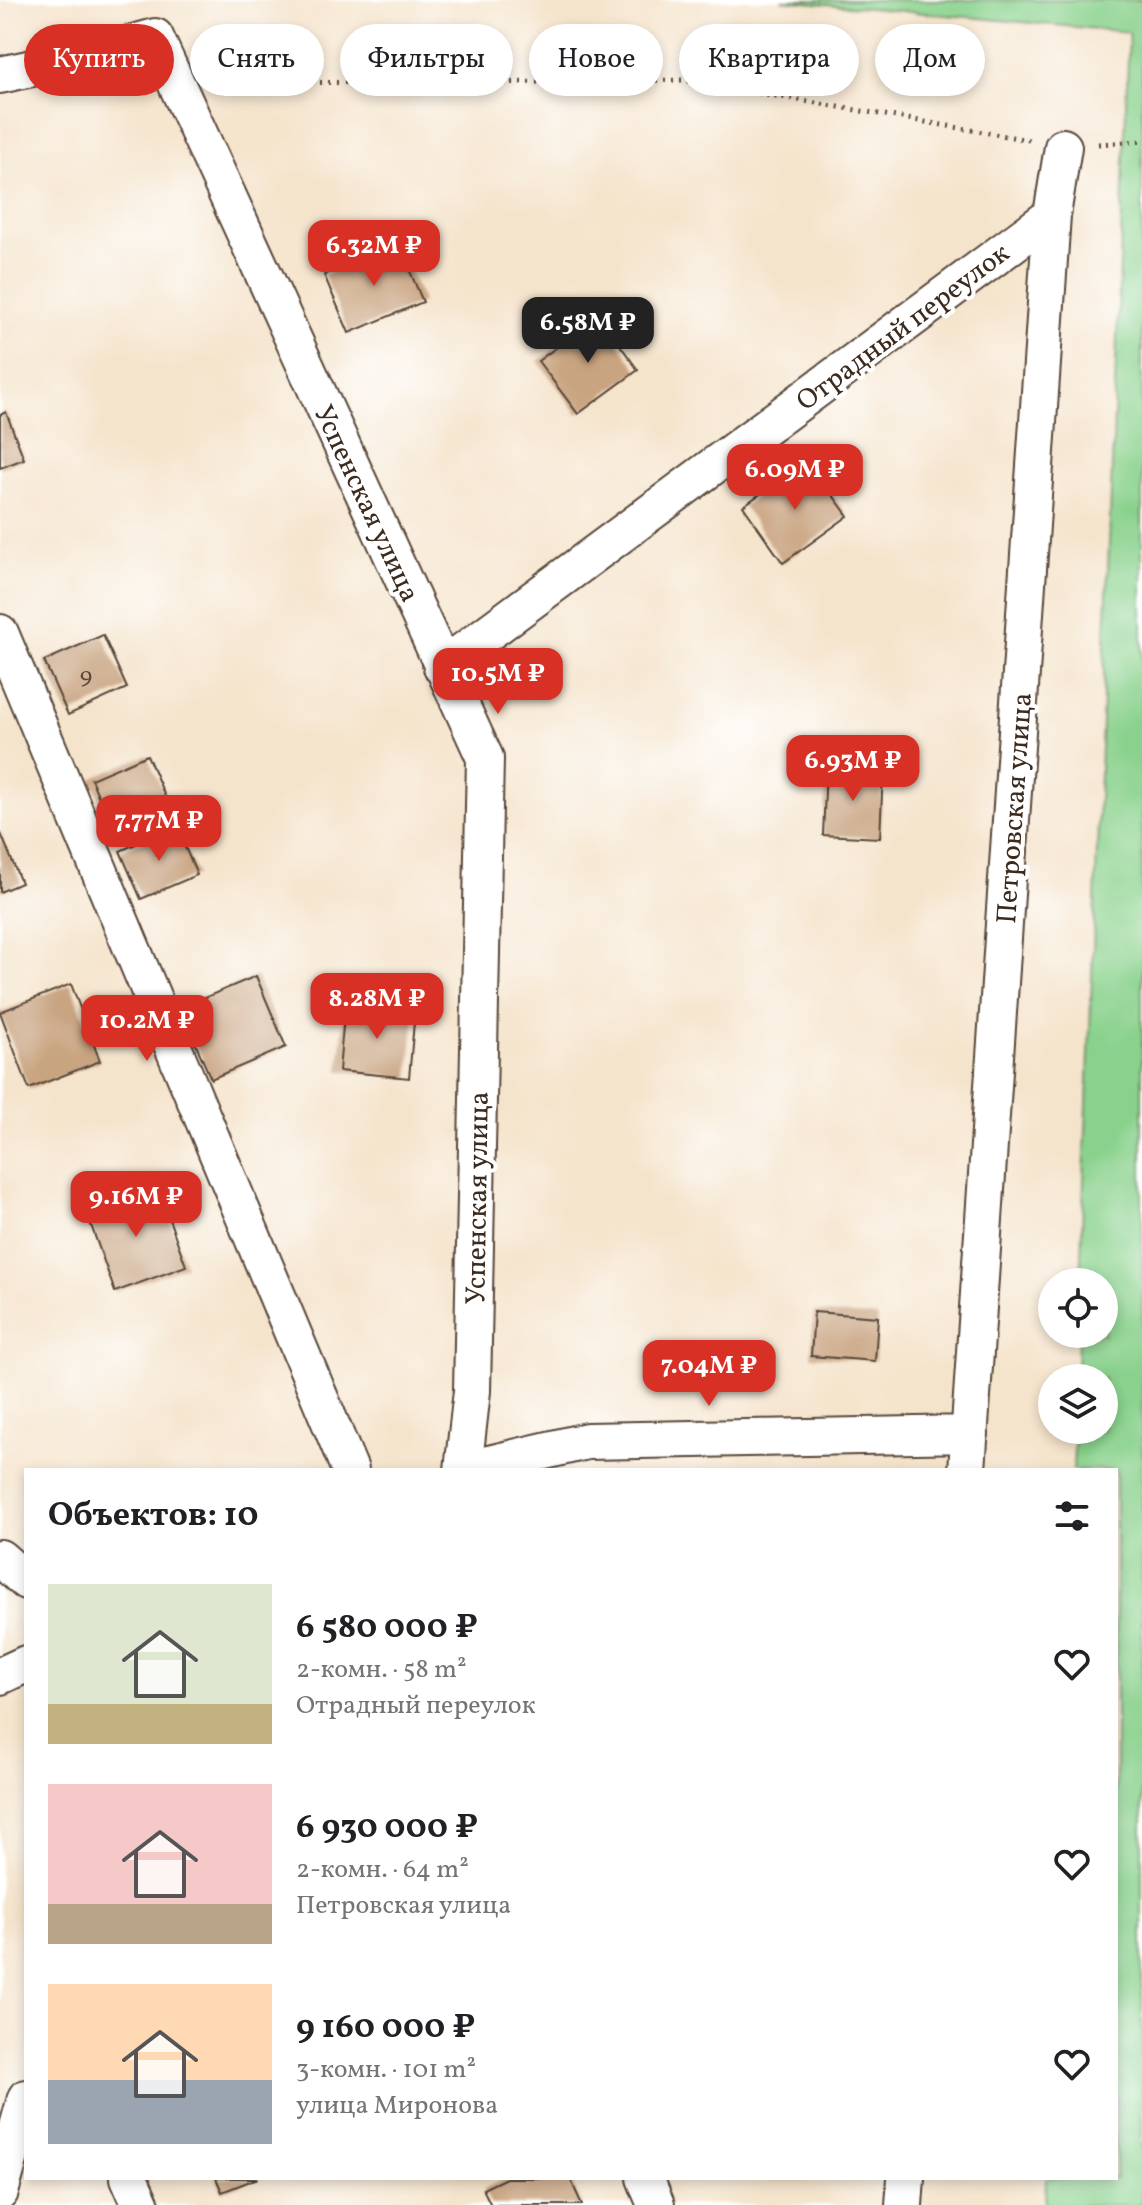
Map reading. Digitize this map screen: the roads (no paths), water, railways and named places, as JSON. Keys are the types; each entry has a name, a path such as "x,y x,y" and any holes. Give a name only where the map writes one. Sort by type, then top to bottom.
{"street":[{"name":"Успенская улица","path":"0,75 155,37 485,758 472,1391 463,1468"},
{"name":"Петровская улица","path":"967,1468 1052,215 1063,147"},
{"name":"Отрадный переулок","path":"442,667 1052,215"},
{"path":"0,633 349,1468"},
{"path":"472,1468 587,1441 970,1434"},
{"path":"0,1558 24,1579"},
{"path":"0,1676 24,1665"},
{"path":"0,2192 24,2105"},
{"path":"130,2180 141,2205"},
{"path":"646,2180 656,2205"},
{"path":"904,2205 906,2180"}]}
